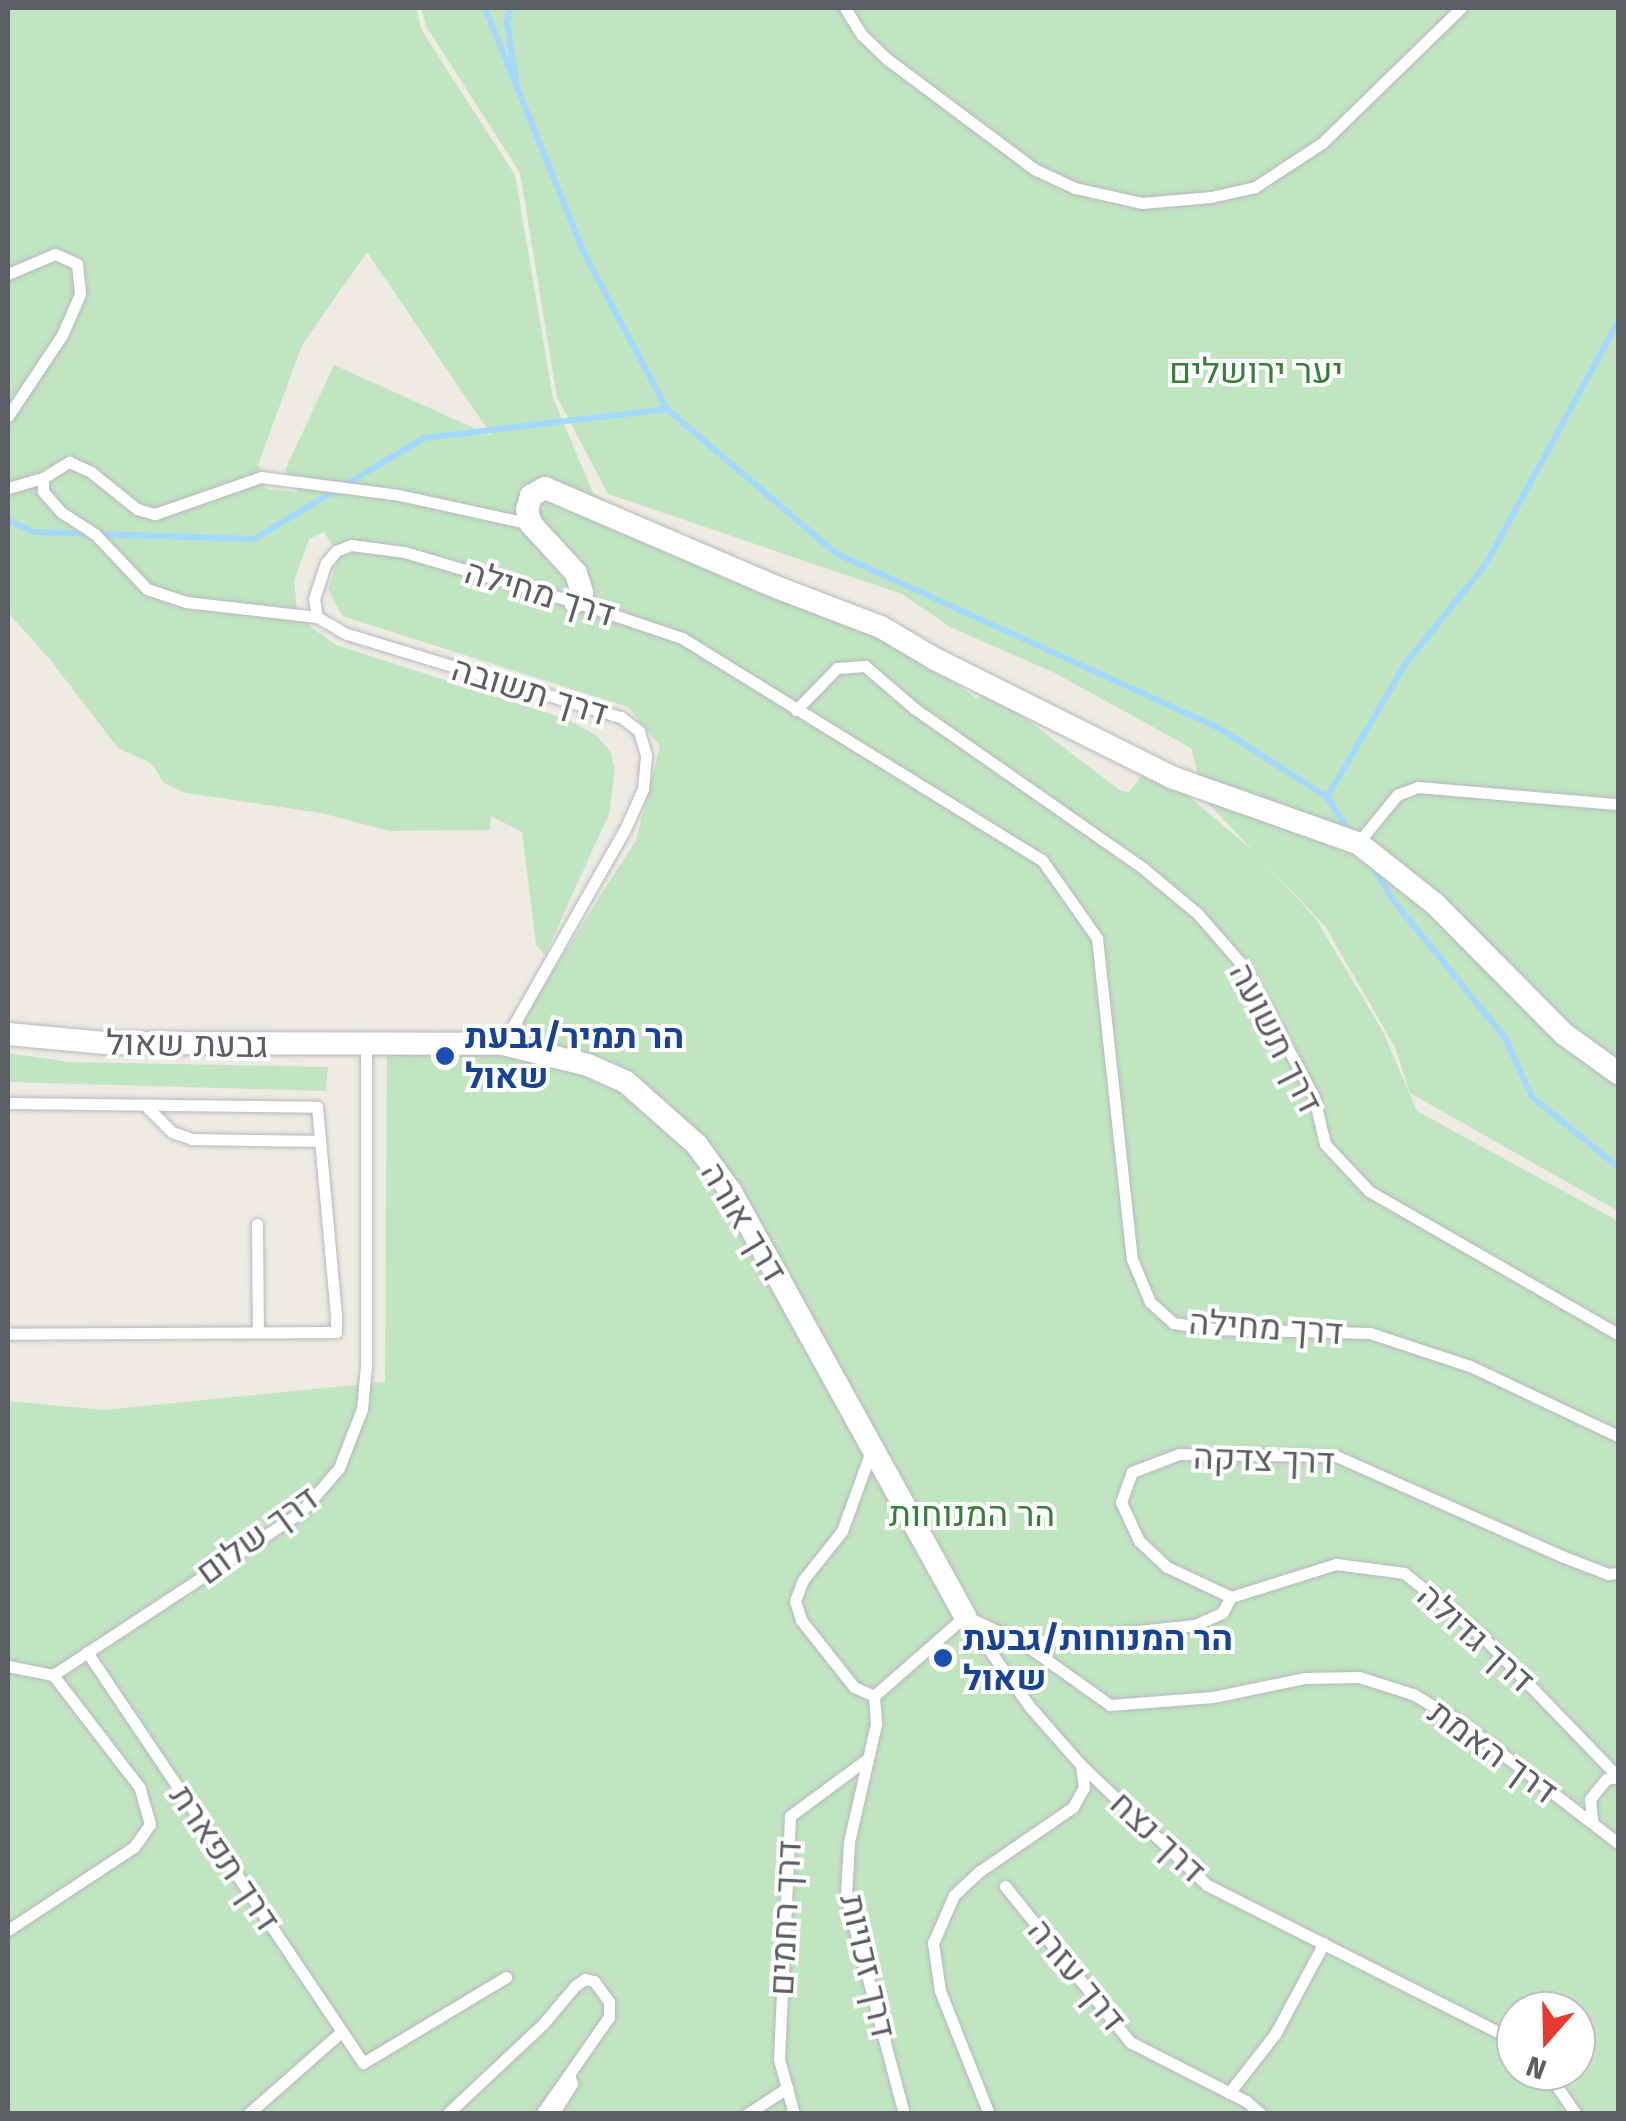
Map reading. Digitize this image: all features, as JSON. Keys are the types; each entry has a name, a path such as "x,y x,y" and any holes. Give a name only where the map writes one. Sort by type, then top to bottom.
{"street":[{"path":"574,602 582,592 576,573 532,524 527,510 531,496 546,488 776,587 881,627 935,660 1174,778 1358,843 1435,904 1564,1034 1618,1073"},
{"name":"גבעת שאול","path":"8,1034 105,1043 366,1046"},
{"name":"דרך אורה","path":"366,1046 503,1044 588,1065 626,1082 697,1145 731,1192 965,1616"}],"lane":[{"path":"844,8 887,59 1034,168 1075,188 1142,203 1211,197 1255,187 1322,143 1461,8"},
{"path":"8,274 55,254 77,264 80,294 62,335 8,416"},
{"path":"8,488 43,478 69,462 91,472 137,508 155,514 262,476 398,495 532,524"},
{"path":"43,478 42,491 62,512 95,534 148,589 186,602 317,617"},
{"name":"דרך מחילה","path":"317,617 314,599 326,563 336,551 351,545 404,552 682,638 1042,860 1097,938 1132,1259 1150,1302 1174,1323 1214,1329 1370,1334 1470,1366 1618,1436"},
{"name":"דרך תשובה","path":"317,617 347,634 621,718 639,731 646,756 643,790 625,829 503,1044"},
{"name":"דרך תשועה","path":"796,710 837,668 865,666 915,709 1144,869 1198,914 1244,967 1314,1097 1325,1144 1370,1191 1618,1334"},
{"path":"1358,843 1397,795 1418,787 1618,804"},
{"name":"דרך שלום","path":"53,1675 301,1512 338,1468 362,1409 366,1366 366,1046"},
{"path":"8,1104 317,1107 336,1332 8,1334"},
{"path":"145,1105 172,1132 192,1140 320,1141"},
{"path":"257,1224 258,1332"},
{"path":"871,1449 863,1483 842,1531 803,1580 795,1601 802,1620 854,1688 874,1696 965,1616"},
{"name":"דרך צדקה","path":"1230,1597 1168,1567 1140,1540 1121,1502 1132,1472 1179,1454 1336,1456 1564,1557 1608,1574 1618,1572"},
{"name":"דרך גדולה","path":"965,1616 1023,1642 1196,1625 1222,1612 1230,1597 1336,1564 1404,1573 1483,1637 1618,1777"},
{"name":"דרך נצח","path":"965,1616 1030,1707 1081,1764 1207,1885 1496,2031"},
{"name":"דרך האמת","path":"1023,1642 1110,1705 1213,1697 1305,1678 1359,1677 1413,1694 1466,1726 1618,1843"},
{"name":"דרך תפארת","path":"87,1652 363,2063 506,1977"},
{"path":"8,1666 53,1675 140,1788 150,1824 134,1848 8,1930"},
{"name":"דרך זכויות","path":"874,1696 876,1724 849,1842 846,1896 904,2114"},
{"name":"דרך רחמים","path":"794,2114 779,2059 790,1816 867,1759"},
{"path":"989,2114 940,1991 933,1943 954,1895 980,1871 1073,1807 1084,1787 1081,1764"},
{"path":"1592,1820 1590,1799 1606,1779 1618,1777"},
{"name":"דרך עזרה","path":"1005,1886 1130,2042 1229,2092 1261,2114"},
{"path":"1229,2092 1275,2034 1324,1944"},
{"path":"447,2114 543,2024 575,1986 586,1980 603,1990 610,2002 609,2017 540,2114"},
{"path":"248,2114 342,2031"},
{"path":"553,2114 572,2084 570,2074"},
{"path":"748,2114 787,2088"},
{"path":"1560,2091 1576,2114"}],"green space":[{"name":"הר המנוחות","path":"8,8 416,8 422,31 515,175 553,398 593,493 690,553 890,636 977,699 988,690 1121,791 1129,792 1147,769 1181,790 1256,853 1316,919 1383,1032 1417,1111 1618,1221 1618,2113 8,2113 8,1401 104,1410 385,1382 387,1045 515,1030 636,840 660,746 628,707 342,616 328,589 339,556 324,532 309,539 294,581 297,609 312,628 336,645 569,720 597,736 610,751 615,770 609,814 545,955 536,944 522,832 491,816 490,830 390,831 321,813 186,793 164,783 151,763 118,748 48,657 8,613","holes":["367,252 492,436 334,365 285,470 298,492 266,489 258,465 302,345"]},
{"name":"יער ירושלים","path":"421,8 1618,8 1618,1211 1410,1093 1395,1047 1325,926 1205,800 1191,748 1055,673 950,627 902,594 608,494 557,397 520,173 426,26"},
{"path":"8,1053 69,1062 328,1067 326,1091 8,1082"}],"waterway":[{"path":"485,8 585,255 667,409 837,554 1219,728 1327,797 1349,831"},
{"path":"511,8 507,21 516,80"},
{"path":"1327,797 1406,663 1486,564 1618,322"},
{"path":"8,520 34,532 254,539 424,438 667,409"},
{"path":"1370,863 1393,900 1505,1038 1532,1097 1618,1167"}],"place":[{"name":"הר תמיר/גבעת שאול","path":"445,1056"},
{"name":"הר המנוחות/גבעת שאול","path":"943,1658"}]}
